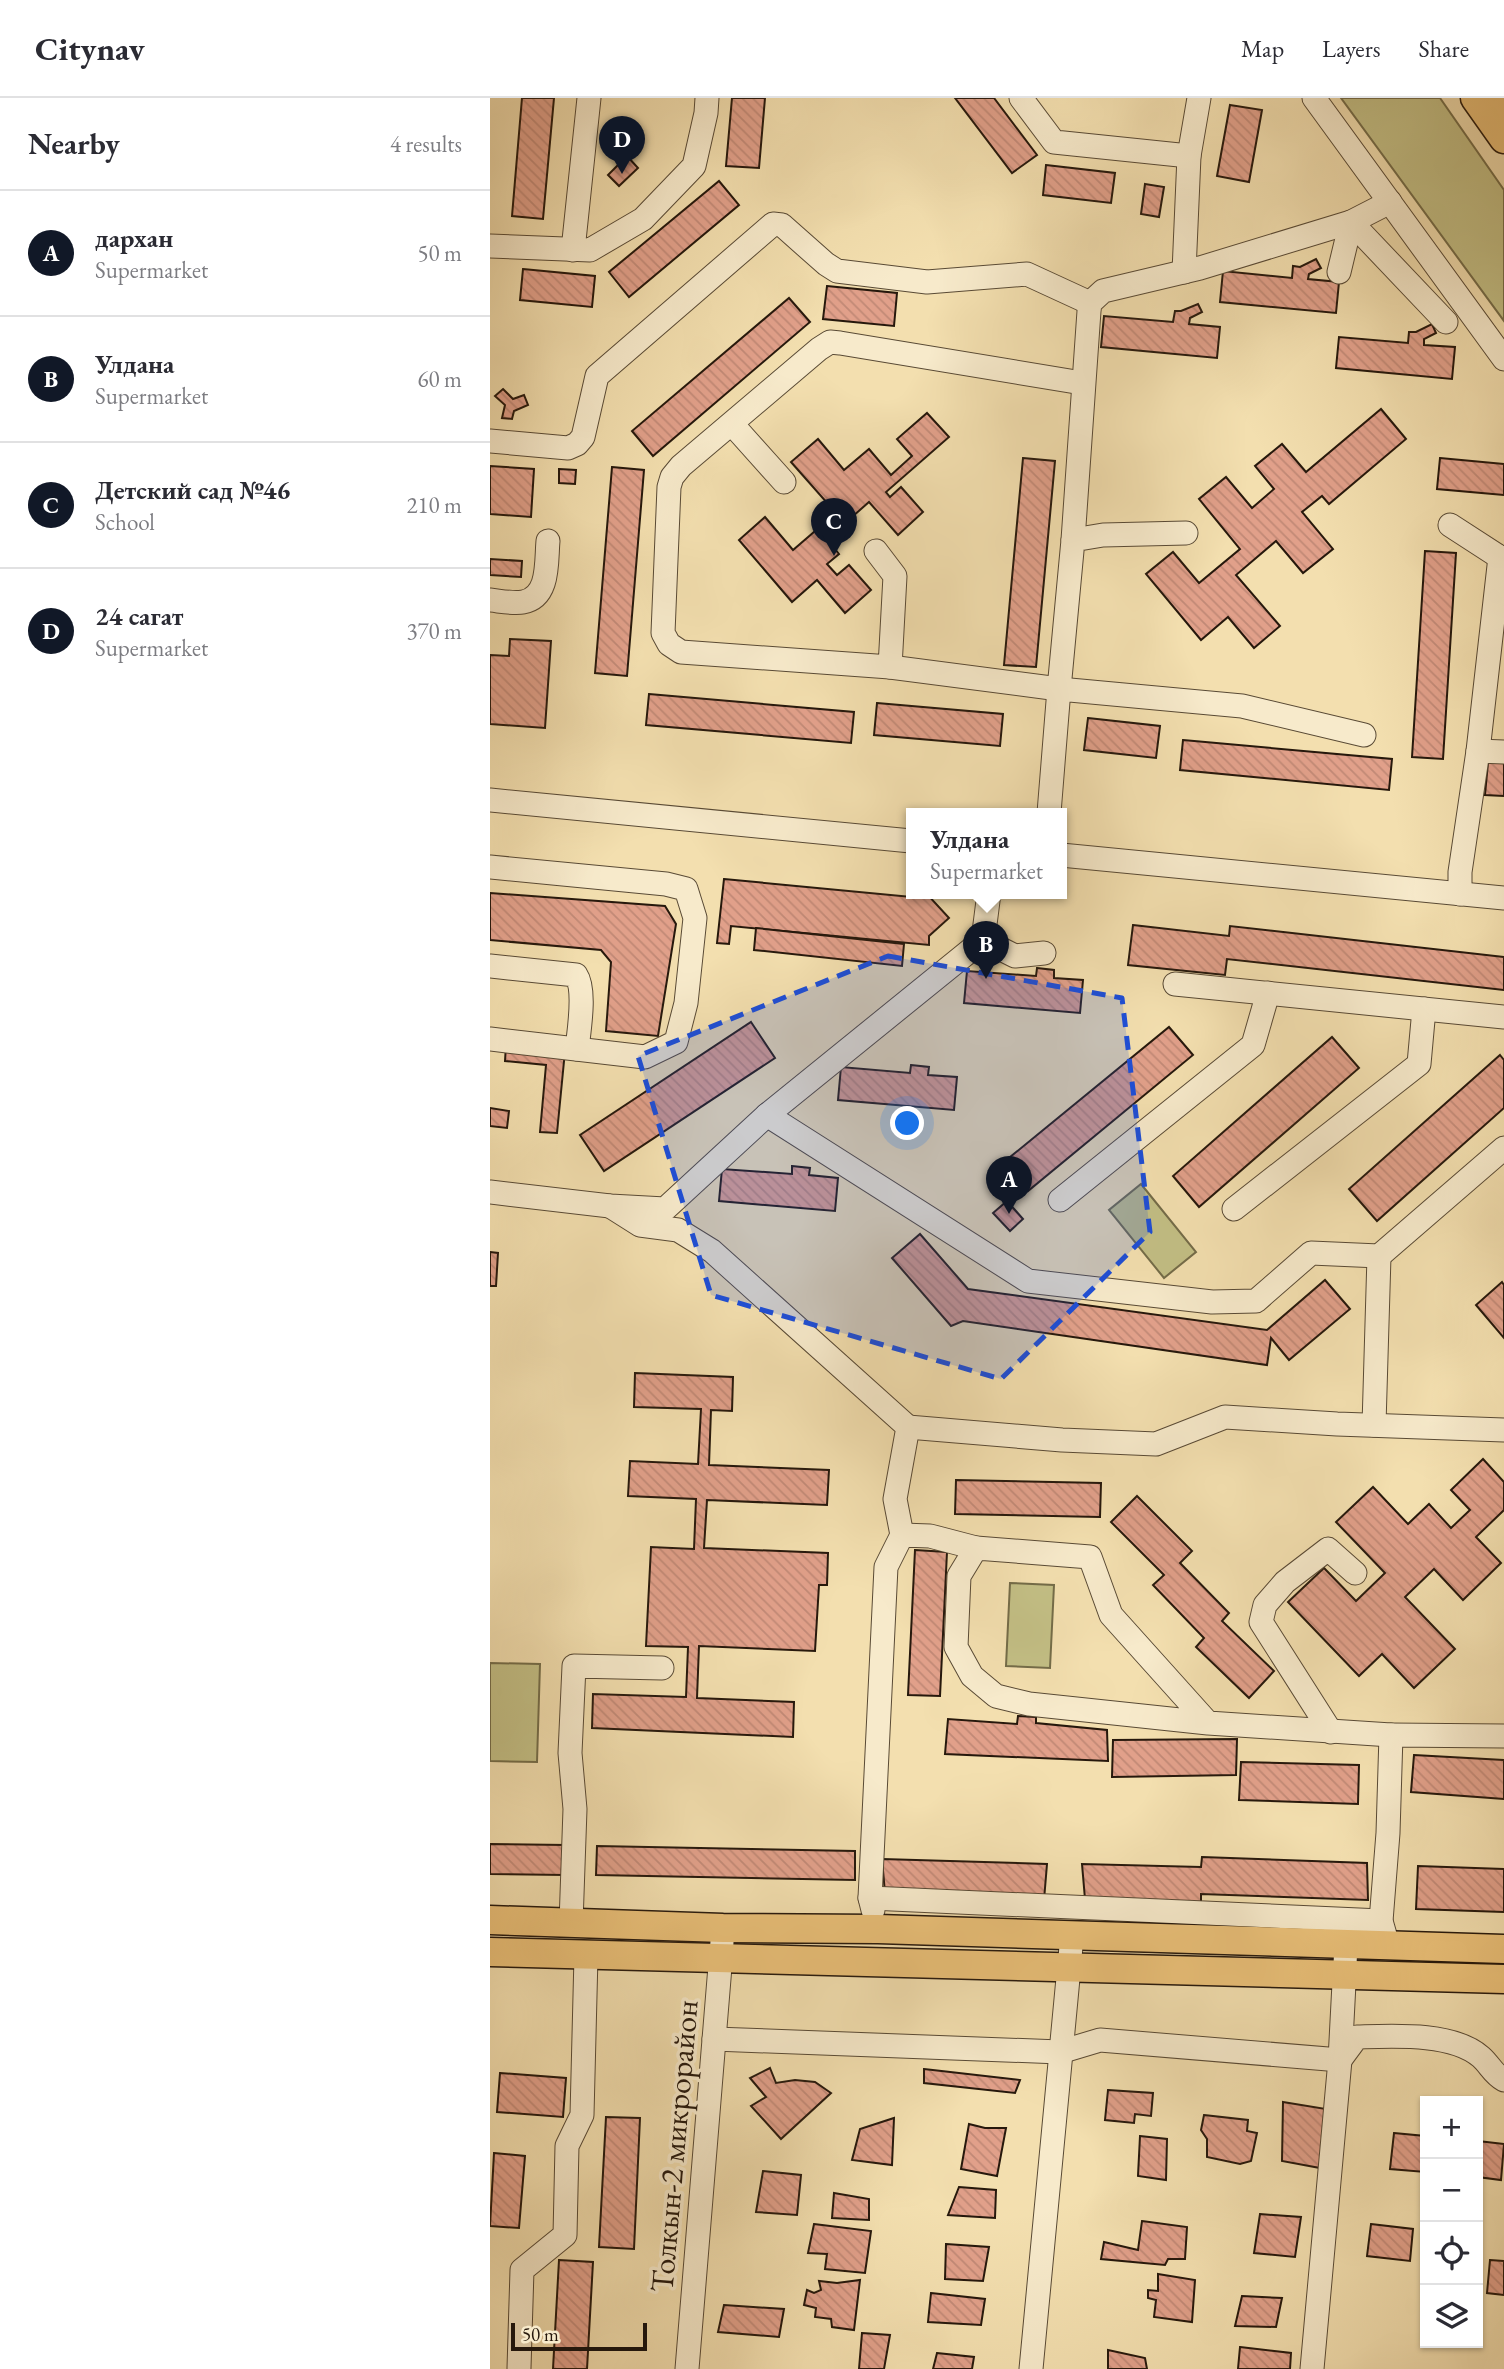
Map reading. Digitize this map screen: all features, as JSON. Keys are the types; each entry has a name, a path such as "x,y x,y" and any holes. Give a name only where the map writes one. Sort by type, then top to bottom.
{"main road":[{"path":"1475,98 1502,116"},
{"path":"490,1920 723,1928 878,1929 1346,1945 1384,1933 1504,1949"},
{"path":"490,1952 1504,1979"}],"street":[{"path":"573,250 589,98"},
{"path":"490,246 590,250 643,219 694,166 707,98"},
{"path":"1021,98 1054,142 1189,156"},
{"path":"1184,272 1189,156 1199,98"},
{"path":"1314,98 1504,359"},
{"path":"1049,808 1090,303 1103,291 1184,272 1351,222 1390,202"},
{"path":"1339,272 1351,222"},
{"path":"1351,222 1446,323"},
{"path":"490,441 568,447 578,444 583,437 597,376 773,224 782,225 837,271 927,282 1027,274 1090,303"},
{"path":"1082,383 830,342 681,466 672,477 669,487 663,633 669,644 681,652 890,667 1059,688 1242,705 1364,735"},
{"path":"732,424 784,482"},
{"path":"1450,525 1502,558 1460,872 1460,894"},
{"path":"1073,540 1103,535 1186,533"},
{"path":"490,600 523,603 535,597 544,584 548,541"},
{"path":"876,551 895,576 890,667"},
{"path":"1478,751 1504,752"},
{"path":"490,800 906,841"},
{"path":"1067,856 1504,898"},
{"path":"490,867 666,884 686,889 695,918 686,1003 676,1042 645,1057 490,1039"},
{"path":"490,1192 610,1206 665,1209 767,1115 983,940 988,899"},
{"path":"983,940 1014,956 1044,953"},
{"path":"490,966 576,975 580,981 581,1009 577,1049"},
{"path":"1175,984 1504,1017"},
{"path":"1060,1200 1253,1045 1268,993"},
{"path":"1234,1209 1419,1064 1424,1009"},
{"path":"767,1115 795,1142 1028,1281 1212,1302 1256,1301 1311,1253 1379,1256 1504,1148"},
{"path":"610,1206 640,1225 678,1230 712,1251 908,1427 1062,1440 1156,1444 1225,1417 1504,1430"},
{"path":"1374,1425 1379,1256"},
{"path":"878,1929 870,1898 886,1567 902,1535 895,1499 908,1427"},
{"path":"902,1535 930,1536 976,1548 1090,1557 1111,1615 1208,1723"},
{"path":"976,1548 959,1576 956,1647 972,1676 996,1696 1029,1704 1208,1723 1391,1735 1504,1736"},
{"path":"1331,1732 1261,1622 1265,1605 1285,1582 1328,1549 1355,1573"},
{"path":"571,1923 575,1810 570,1753 574,1666 662,1668"},
{"path":"1387,1977 1384,1933 1391,1735"},
{"path":"870,1898 1384,1933"},
{"name":"Толкын-2 микрорайон","path":"687,2369 723,1928"},
{"path":"1031,2369 1072,1936"},
{"path":"1312,2369 1340,2060 1346,1945"},
{"path":"519,2368 522,2270 565,2235 568,2146 582,2115 586,1956"},
{"path":"1340,2060 1357,2037 1407,2036 1450,2041 1480,2056 1494,2074 1504,2080"},
{"path":"715,2039 1060,2052 1100,2040 1340,2060"}],"highlighted area":[{"path":"888,956 1122,998 1150,1232 1001,1379 711,1295 638,1056"}],"shaded area":[{"path":"1341,98 1440,98 1504,190 1504,321"},
{"path":"1141,1184 1196,1252 1164,1278 1109,1210"},
{"path":"1010,1583 1054,1585 1050,1668 1006,1666"},
{"path":"490,1663 540,1664 537,1762 490,1761"}],"building":[{"path":"522,98 554,98 543,219 512,216"},
{"path":"732,98 765,98 759,168 726,166"},
{"path":"955,98 994,98 1037,155 1012,173"},
{"path":"1230,105 1262,110 1249,182 1217,176"},
{"path":"627,156 638,168 619,186 608,175"},
{"path":"1046,165 1115,173 1111,203 1043,195"},
{"path":"719,181 739,205 629,297 609,272"},
{"path":"1145,184 1164,187 1159,217 1141,214"},
{"path":"1316,259 1321,268 1309,274 1308,279 1339,282 1336,313 1220,302 1223,271 1292,278 1293,266 1300,267"},
{"path":"523,269 595,276 592,307 520,300"},
{"path":"827,286 897,293 894,326 823,319"},
{"path":"789,298 810,322 653,456 632,431"},
{"path":"1198,304 1202,312 1190,318 1189,324 1220,327 1217,358 1101,347 1104,316 1173,322 1175,311"},
{"path":"1432,324 1436,333 1424,339 1424,345 1455,347 1452,379 1336,368 1339,337 1408,343 1409,332 1416,332"},
{"path":"503,389 513,399 524,395 528,405 514,411 512,419 502,418 505,405 495,396"},
{"path":"1381,409 1406,439 1329,504 1322,496 1302,512 1333,549 1303,573 1276,541 1236,575 1280,626 1254,648 1228,617 1201,640 1146,574 1173,552 1199,583 1240,549 1199,499 1226,477 1252,508 1274,489 1255,466 1282,444 1306,472"},
{"path":"927,413 949,437 886,492 890,497 901,487 923,512 898,535 869,502 827,539 839,554 827,564 837,575 849,565 871,590 845,613 817,580 792,602 739,540 765,517 793,550 836,513 791,462 818,439 844,470 869,449 891,475 912,456 897,439"},
{"path":"1023,458 1055,461 1036,667 1004,665"},
{"path":"1440,458 1504,464 1504,495 1437,489"},
{"path":"490,466 534,469 531,517 490,514"},
{"path":"612,467 644,470 627,676 595,673"},
{"path":"559,469 576,470 575,484 559,483"},
{"path":"1425,551 1456,553 1443,759 1412,757"},
{"path":"490,559 522,561 521,577 490,575"},
{"path":"510,639 551,641 545,728 490,724 490,655 509,656"},
{"path":"649,694 854,712 851,743 646,725"},
{"path":"877,703 1003,714 1000,746 874,735"},
{"path":"1088,718 1160,726 1156,758 1084,750"},
{"path":"1183,740 1392,759 1389,790 1180,770"},
{"path":"1488,762 1504,763 1504,796 1485,795"},
{"path":"724,879 906,896 906,899 932,899 949,918 929,936 929,945 731,926 729,944 717,943"},
{"path":"490,893 665,906 676,924 658,1036 606,1031 611,962 601,950 490,940"},
{"path":"1133,925 1229,936 1230,926 1504,957 1504,990 1227,959 1225,975 1128,965"},
{"path":"756,928 904,944 902,966 754,950"},
{"path":"1037,968 1054,970 1054,978 1083,980 1080,1013 964,1003 967,971 1036,976"},
{"path":"751,1022 775,1058 604,1171 580,1135"},
{"path":"1169,1027 1193,1055 1028,1191 1004,1162"},
{"path":"1332,1037 1359,1068 1199,1207 1173,1176"},
{"path":"506,1045 565,1051 557,1133 540,1132 546,1065 505,1061"},
{"path":"1500,1055 1504,1060 1504,1108 1377,1221 1349,1189"},
{"path":"911,1065 929,1067 928,1075 957,1077 954,1110 838,1100 841,1067 910,1073"},
{"path":"490,1108 509,1111 507,1128 490,1126"},
{"path":"792,1166 810,1168 809,1175 838,1178 835,1211 719,1201 722,1169 792,1174"},
{"path":"1007,1201 1023,1219 1010,1231 993,1213"},
{"path":"920,1234 968,1289 1267,1330 1325,1280 1350,1309 1289,1360 1271,1338 1267,1365 963,1321 951,1326 892,1258"},
{"path":"490,1252 498,1253 496,1286 490,1286"},
{"path":"1502,1282 1504,1285 1504,1338 1476,1305"},
{"path":"635,1373 733,1377 732,1411 711,1410 709,1465 829,1470 827,1505 707,1500 704,1548 828,1553 827,1585 819,1585 815,1651 699,1646 697,1698 794,1702 793,1737 592,1728 593,1694 686,1697 688,1647 646,1646 651,1547 694,1549 696,1499 628,1496 630,1461 698,1464 701,1409 634,1407"},
{"path":"1483,1459 1504,1482 1504,1510 1476,1537 1501,1563 1463,1600 1434,1569 1405,1597 1455,1649 1414,1688 1382,1654 1359,1676 1288,1602 1324,1568 1356,1601 1385,1573 1336,1522 1373,1487 1408,1524 1429,1504 1451,1528 1470,1510 1451,1490"},
{"path":"956,1480 1101,1483 1100,1517 955,1514"},
{"path":"1137,1496 1192,1551 1180,1563 1229,1613 1222,1621 1274,1671 1249,1698 1196,1647 1204,1638 1153,1585 1164,1575 1111,1522"},
{"path":"915,1550 947,1552 940,1696 908,1695"},
{"path":"1018,1716 1036,1717 1036,1723 1107,1730 1108,1761 945,1754 948,1719 1017,1724"},
{"path":"1237,1739 1236,1775 1112,1777 1113,1740"},
{"path":"1414,1755 1504,1760 1504,1799 1411,1792"},
{"path":"1241,1762 1359,1765 1358,1804 1239,1800"},
{"path":"490,1844 566,1845 565,1875 490,1874"},
{"path":"597,1846 855,1851 855,1880 596,1875"},
{"path":"1202,1857 1367,1863 1368,1900 1201,1894 1201,1904 1085,1899 1082,1864 1201,1867"},
{"path":"882,1859 1047,1864 1044,1900 885,1893"},
{"path":"1418,1866 1504,1869 1504,1912 1416,1909"},
{"path":"770,2068 776,2083 795,2080 815,2082 831,2093 781,2139 751,2106 766,2097 750,2078"},
{"path":"924,2069 1020,2080 1015,2093 924,2083"},
{"path":"500,2073 566,2078 563,2117 497,2112"},
{"path":"1108,2090 1153,2093 1151,2116 1135,2114 1134,2123 1105,2120"},
{"path":"1283,2102 1326,2109 1320,2168 1282,2161"},
{"path":"1204,2115 1248,2120 1247,2131 1257,2133 1251,2161 1240,2164 1207,2157 1207,2139 1201,2130"},
{"path":"606,2117 640,2118 634,2249 599,2247"},
{"path":"894,2118 892,2165 852,2160 860,2129"},
{"path":"969,2124 985,2128 1006,2128 997,2176 961,2169"},
{"path":"1394,2133 1420,2136 1420,2172 1390,2169"},
{"path":"1140,2136 1167,2139 1166,2180 1138,2176"},
{"path":"1483,2142 1504,2144 1501,2180 1483,2178"},
{"path":"494,2153 525,2156 519,2228 490,2226"},
{"path":"763,2171 801,2175 797,2215 756,2212"},
{"path":"959,2187 996,2190 995,2218 948,2215"},
{"path":"834,2193 869,2199 869,2220 832,2218"},
{"path":"1260,2214 1301,2217 1295,2257 1254,2253"},
{"path":"1142,2221 1187,2227 1185,2259 1168,2259 1165,2265 1101,2259 1104,2242 1138,2250"},
{"path":"814,2224 871,2231 865,2273 825,2269 827,2254 808,2253"},
{"path":"1371,2224 1413,2229 1410,2261 1367,2256"},
{"path":"946,2244 989,2247 983,2281 945,2279"},
{"path":"559,2260 593,2262 587,2369 553,2369"},
{"path":"1490,2260 1504,2261 1504,2295 1487,2293"},
{"path":"1158,2274 1195,2280 1192,2322 1154,2317 1156,2300 1148,2298 1148,2290 1158,2291"},
{"path":"860,2280 854,2330 832,2327 831,2319 815,2317 816,2308 804,2305 807,2290 814,2293 821,2290 819,2281 837,2283"},
{"path":"931,2293 985,2299 981,2325 928,2322"},
{"path":"1242,2296 1282,2298 1276,2327 1235,2326"},
{"path":"724,2305 784,2309 779,2337 718,2332"},
{"path":"862,2333 890,2335 884,2369 859,2369"},
{"path":"1240,2347 1291,2353 1290,2369 1238,2369"},
{"path":"1108,2350 1145,2358 1147,2369 1108,2369"},
{"path":"937,2353 974,2357 972,2369 933,2369"}],"place":[{"name":"24 сагат","path":"622,174"},
{"name":"Детский сад №46","path":"834,556"},
{"name":"Улдана","path":"986,979"},
{"name":"дархан","path":"1009,1214"}]}
